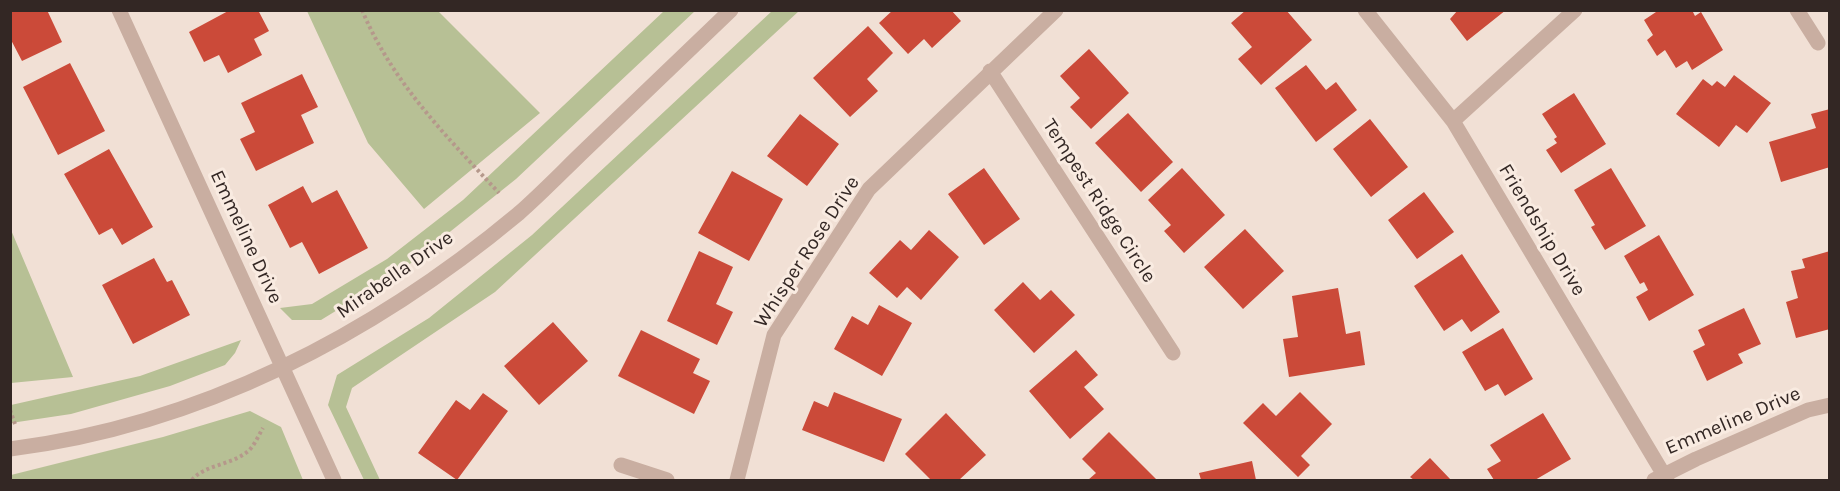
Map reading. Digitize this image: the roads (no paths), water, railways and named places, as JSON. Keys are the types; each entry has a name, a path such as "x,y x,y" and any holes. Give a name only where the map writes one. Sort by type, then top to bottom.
{"street":[{"name":"Emmeline Drive","path":"119,10 334,480"},
{"name":"Mirabella Drive","path":"10,449 83,436 144,421 284,369 388,311 518,214 731,10"},
{"name":"Whisper Rose Drive","path":"737,480 774,335 869,189 1056,10"},
{"name":"Friendship Drive","path":"1365,10 1453,121 1662,478"},
{"path":"1453,121 1575,10"},
{"path":"1797,10 1818,44"},
{"name":"Tempest Ridge Circle","path":"990,71 1173,353"},
{"name":"Emmeline Drive","path":"1662,478 1808,410 1830,405"},
{"path":"621,465 668,480"}]}
